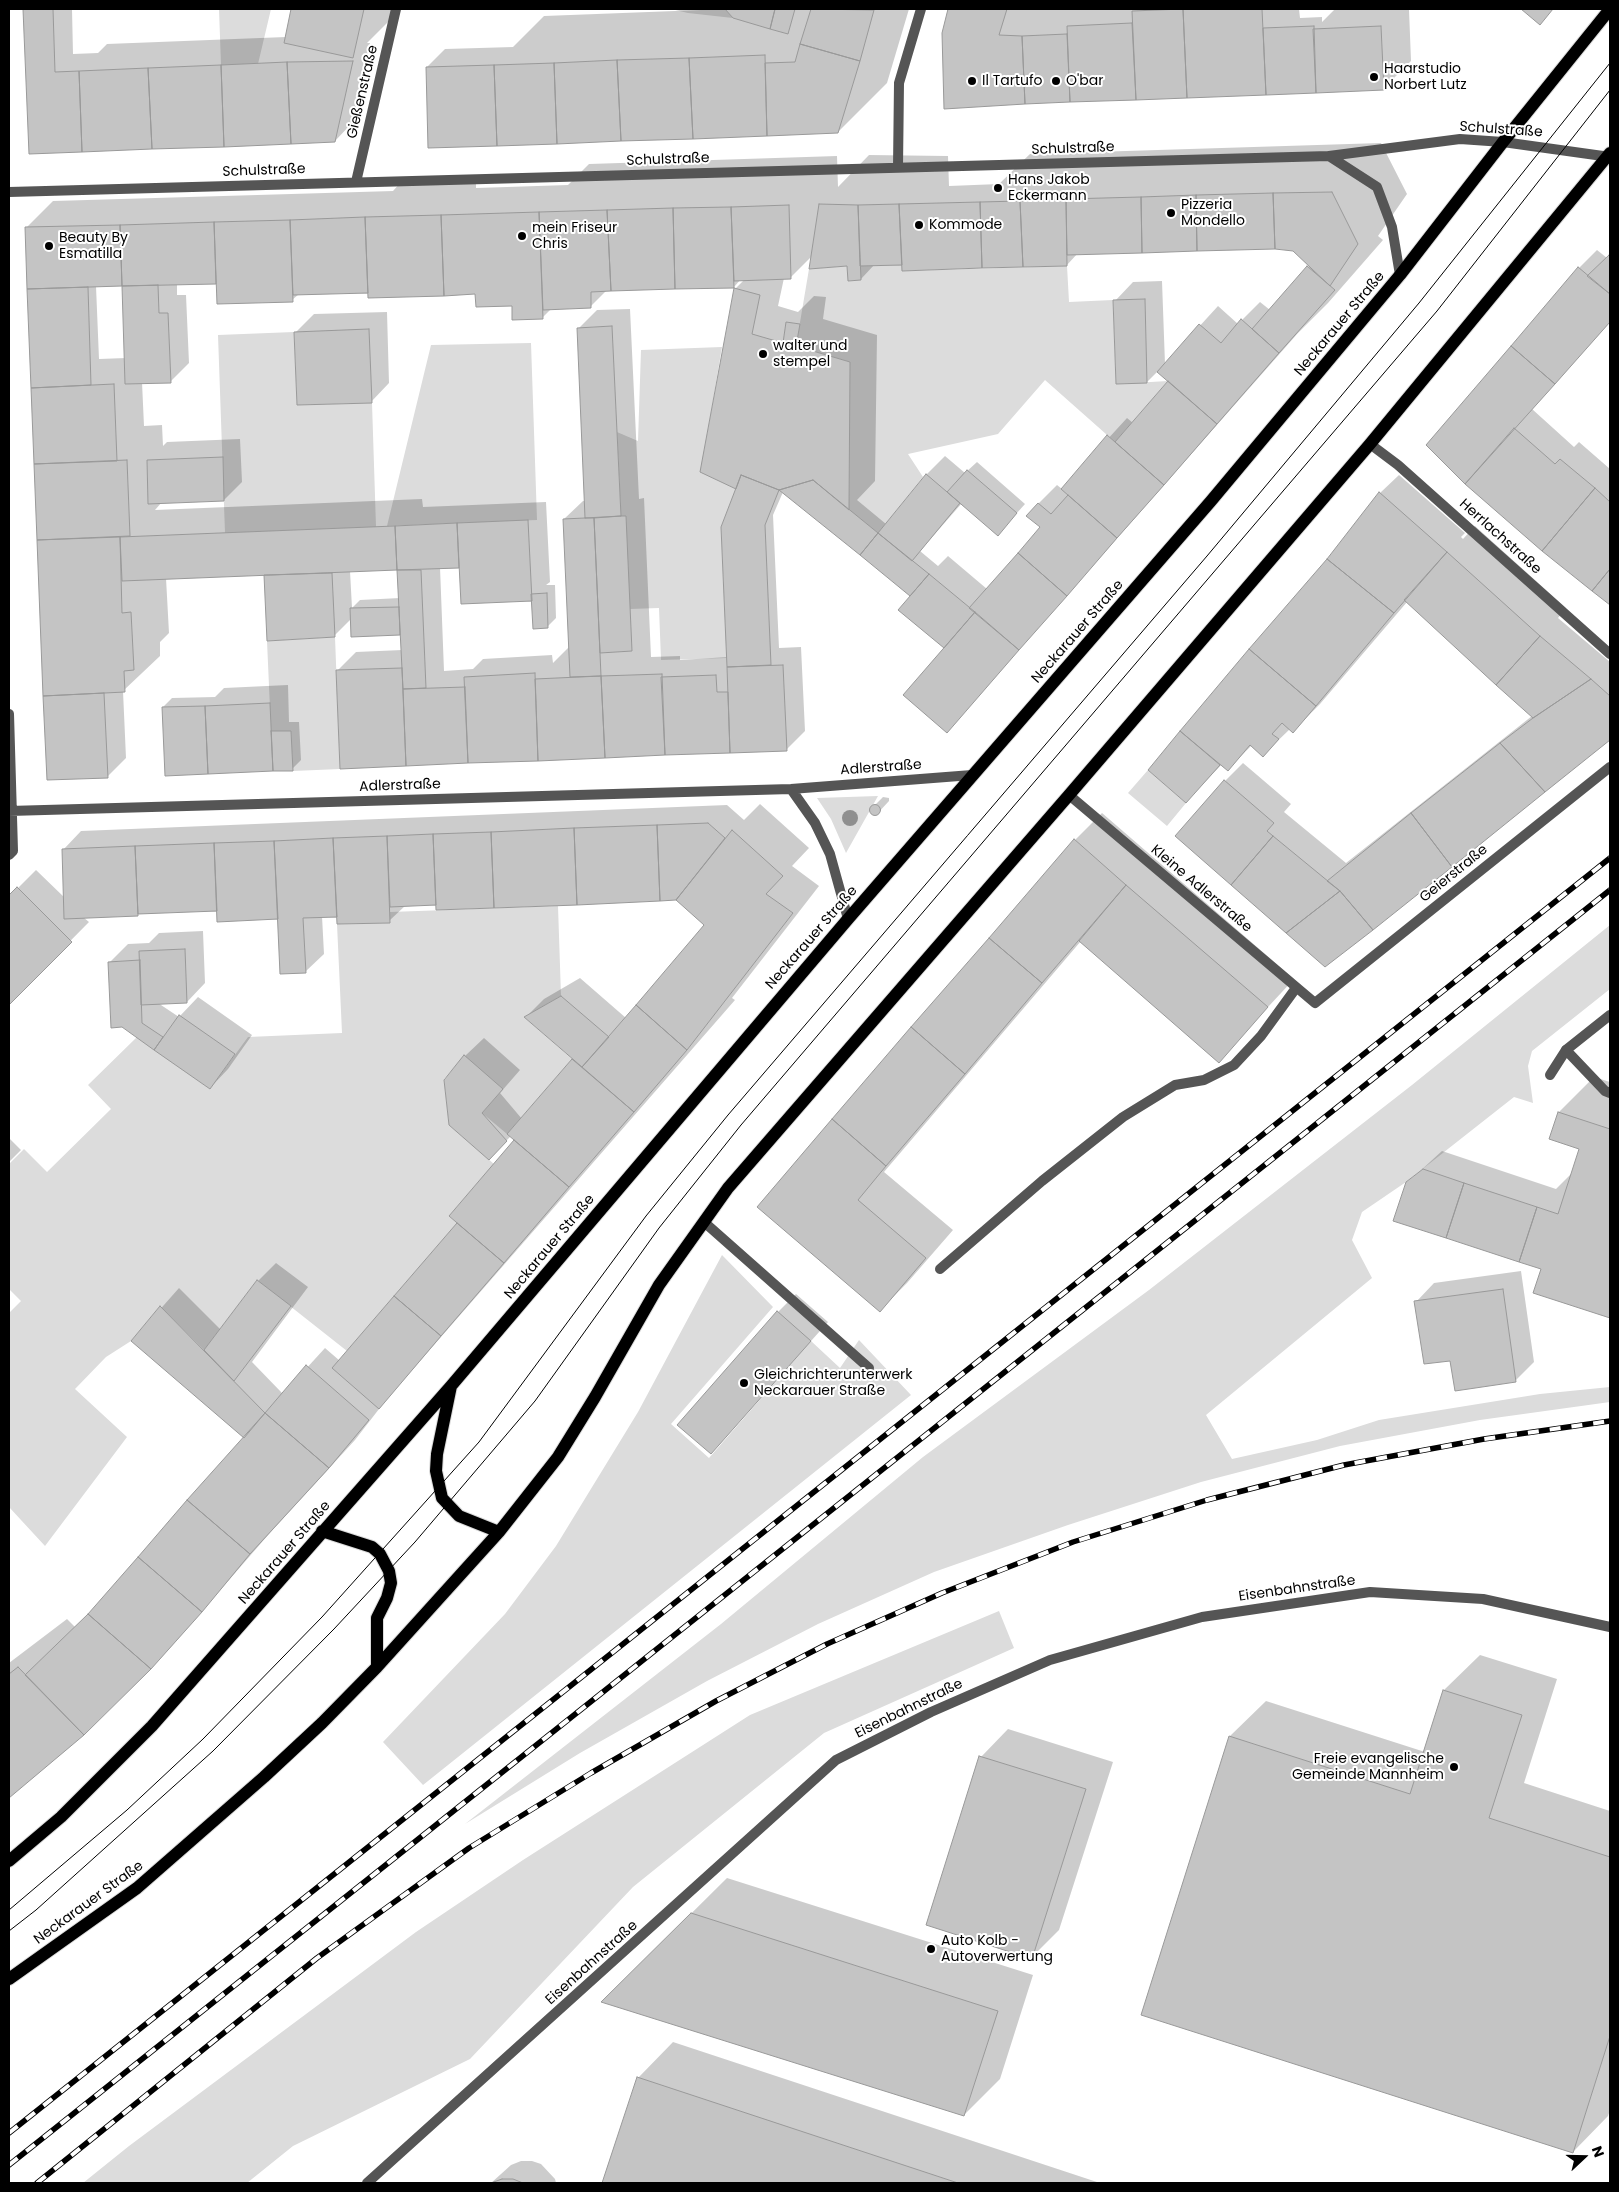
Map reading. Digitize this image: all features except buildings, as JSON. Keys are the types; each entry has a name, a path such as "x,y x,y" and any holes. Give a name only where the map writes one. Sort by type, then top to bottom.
{"main road":[{"name":"Neckarauer Straße","path":"9,1861 75,1804 152,1726 451,1386 848,919 1212,501 1400,275 1503,142 1610,9"},
{"name":"Neckarauer Straße","path":"9,1979 137,1888 308,1737 377,1667 499,1532 558,1457 659,1285 728,1188 1370,444 1610,155"},
{"path":"451,1386 437,1454 436,1471 442,1498 458,1516 499,1532"},
{"path":"322,1531 372,1547 380,1554 389,1571 391,1583 387,1598 377,1618 377,1667"}],"street":[{"name":"Gießenstraße","path":"356,182 396,9"},
{"path":"898,167 899,83 921,9"},
{"name":"Schulstraße","path":"9,192 1329,156 1460,139 1503,142 1610,155"},
{"path":"1329,156 1377,186 1392,227 1400,275"},
{"name":"Herrlachstraße","path":"1370,444 1398,465 1610,654"},
{"path":"9,714 10,811 13,851 9,855"},
{"name":"Geierstraße","path":"1316,1003 1610,767"},
{"name":"Adlerstraße","path":"10,811 791,789 972,775"},
{"path":"791,789 815,824 830,854 848,919"},
{"name":"Kleine Adlerstraße","path":"1069,795 1316,1003"},
{"path":"940,1269 1042,1180 1123,1117 1174,1085 1204,1080 1234,1065 1261,1036 1296,988"},
{"path":"1550,1075 1566,1050 1610,1015"},
{"path":"1566,1050 1605,1091 1610,1092"},
{"path":"704,1222 869,1368"},
{"name":"Eisenbahnstraße","path":"367,2183 836,1760 949,1704 1050,1660 1202,1617 1370,1592 1483,1599 1610,1626"}],"shaded area":[{"path":"219,9 271,9 258,64 221,65"},
{"path":"671,9 725,9 733,18 688,13"},
{"path":"902,265 902,271 1067,266 1069,302 1113,300 1116,384 1168,381 1115,442 1045,380 998,434 908,454 923,477 878,533 849,510 850,362 796,346 809,269 847,266 849,281 861,280 860,266"},
{"path":"294,332 297,405 372,403 376,527 225,533 218,335"},
{"path":"531,343 537,520 387,526 431,345"},
{"path":"722,347 701,472 736,489 721,527 727,658 661,660 659,608 630,609 621,516 617,432 638,441 641,350"},
{"path":"335,637 340,769 293,771 291,731 271,731 267,641"},
{"path":"1148,770 1186,803 1167,826 1128,793"},
{"path":"878,796 846,853 831,819 817,798"},
{"path":"558,906 561,996 524,1017 572,1059 507,1134 482,1113 503,1089 464,1056 444,1079 449,1125 494,1164 449,1216 457,1223 347,1351 257,1280 204,1350 160,1306 131,1341 106,1357 75,1389 127,1437 45,1546 9,1507 9,1313 21,1301 9,1289 9,1164 24,1149 47,1172 111,1109 88,1085 137,1037 210,1089 248,1037 342,1033 337,924 390,923 390,912"},
{"path":"1610,925 1610,989 1532,1051 1528,1066 1533,1103 1514,1097 1406,1182 1362,1212 1352,1240 1372,1278 1206,1415 1232,1459 1317,1440 1379,1420 1540,1394 1610,1387 1610,1402 1480,1420 1340,1446 1201,1482 1068,1525 934,1572 818,1624 707,1681 580,1753 465,1824 721,1624 923,1457 1149,1290 1412,1085"},
{"path":"722,1255 773,1307 671,1424 709,1458 811,1341 840,1368 859,1340 911,1395 423,1785 383,1742 505,1614 556,1546 638,1412"},
{"path":"999,1611 1014,1648 824,1733 633,1887 470,2059 293,2146 247,2183 83,2183 129,2146 416,1932 523,1860 750,1715"}],"tram line":[{"path":"9,1910 127,1810 203,1739 322,1617 479,1442 646,1216 728,1115 1207,556 1419,303 1610,63"},
{"path":"9,1931 36,1910 213,1751 334,1629 415,1542 535,1401 659,1228 741,1125 1437,311 1610,90"}],"railway":[{"path":"9,2133 1610,858"},
{"path":"9,2165 1610,890"},
{"path":"37,2183 317,1958 469,1848 591,1773 716,1701 827,1644 942,1593 1073,1542 1207,1500 1344,1465 1484,1439 1610,1421"}],"place":[{"name":"Haarstudio Norbert Lutz","path":"1374,77"},
{"name":"Il Tartufo","path":"972,81"},
{"name":"O'bar","path":"1056,81"},
{"name":"Hans Jakob Eckermann","path":"998,188"},
{"name":"Pizzeria Mondello","path":"1171,213"},
{"name":"Kommode","path":"919,225"},
{"name":"mein Friseur Chris","path":"522,236"},
{"name":"Beauty By Esmatilla","path":"49,246"},
{"name":"walter und stempel","path":"763,354"},
{"name":"Gleichrichterunterwerk Neckarauer Straße","path":"744,1383"},
{"name":"Freie evangelische Gemeinde Mannheim","path":"1454,1767"},
{"name":"Auto Kolb - Autoverwertung","path":"931,1949"}]}
